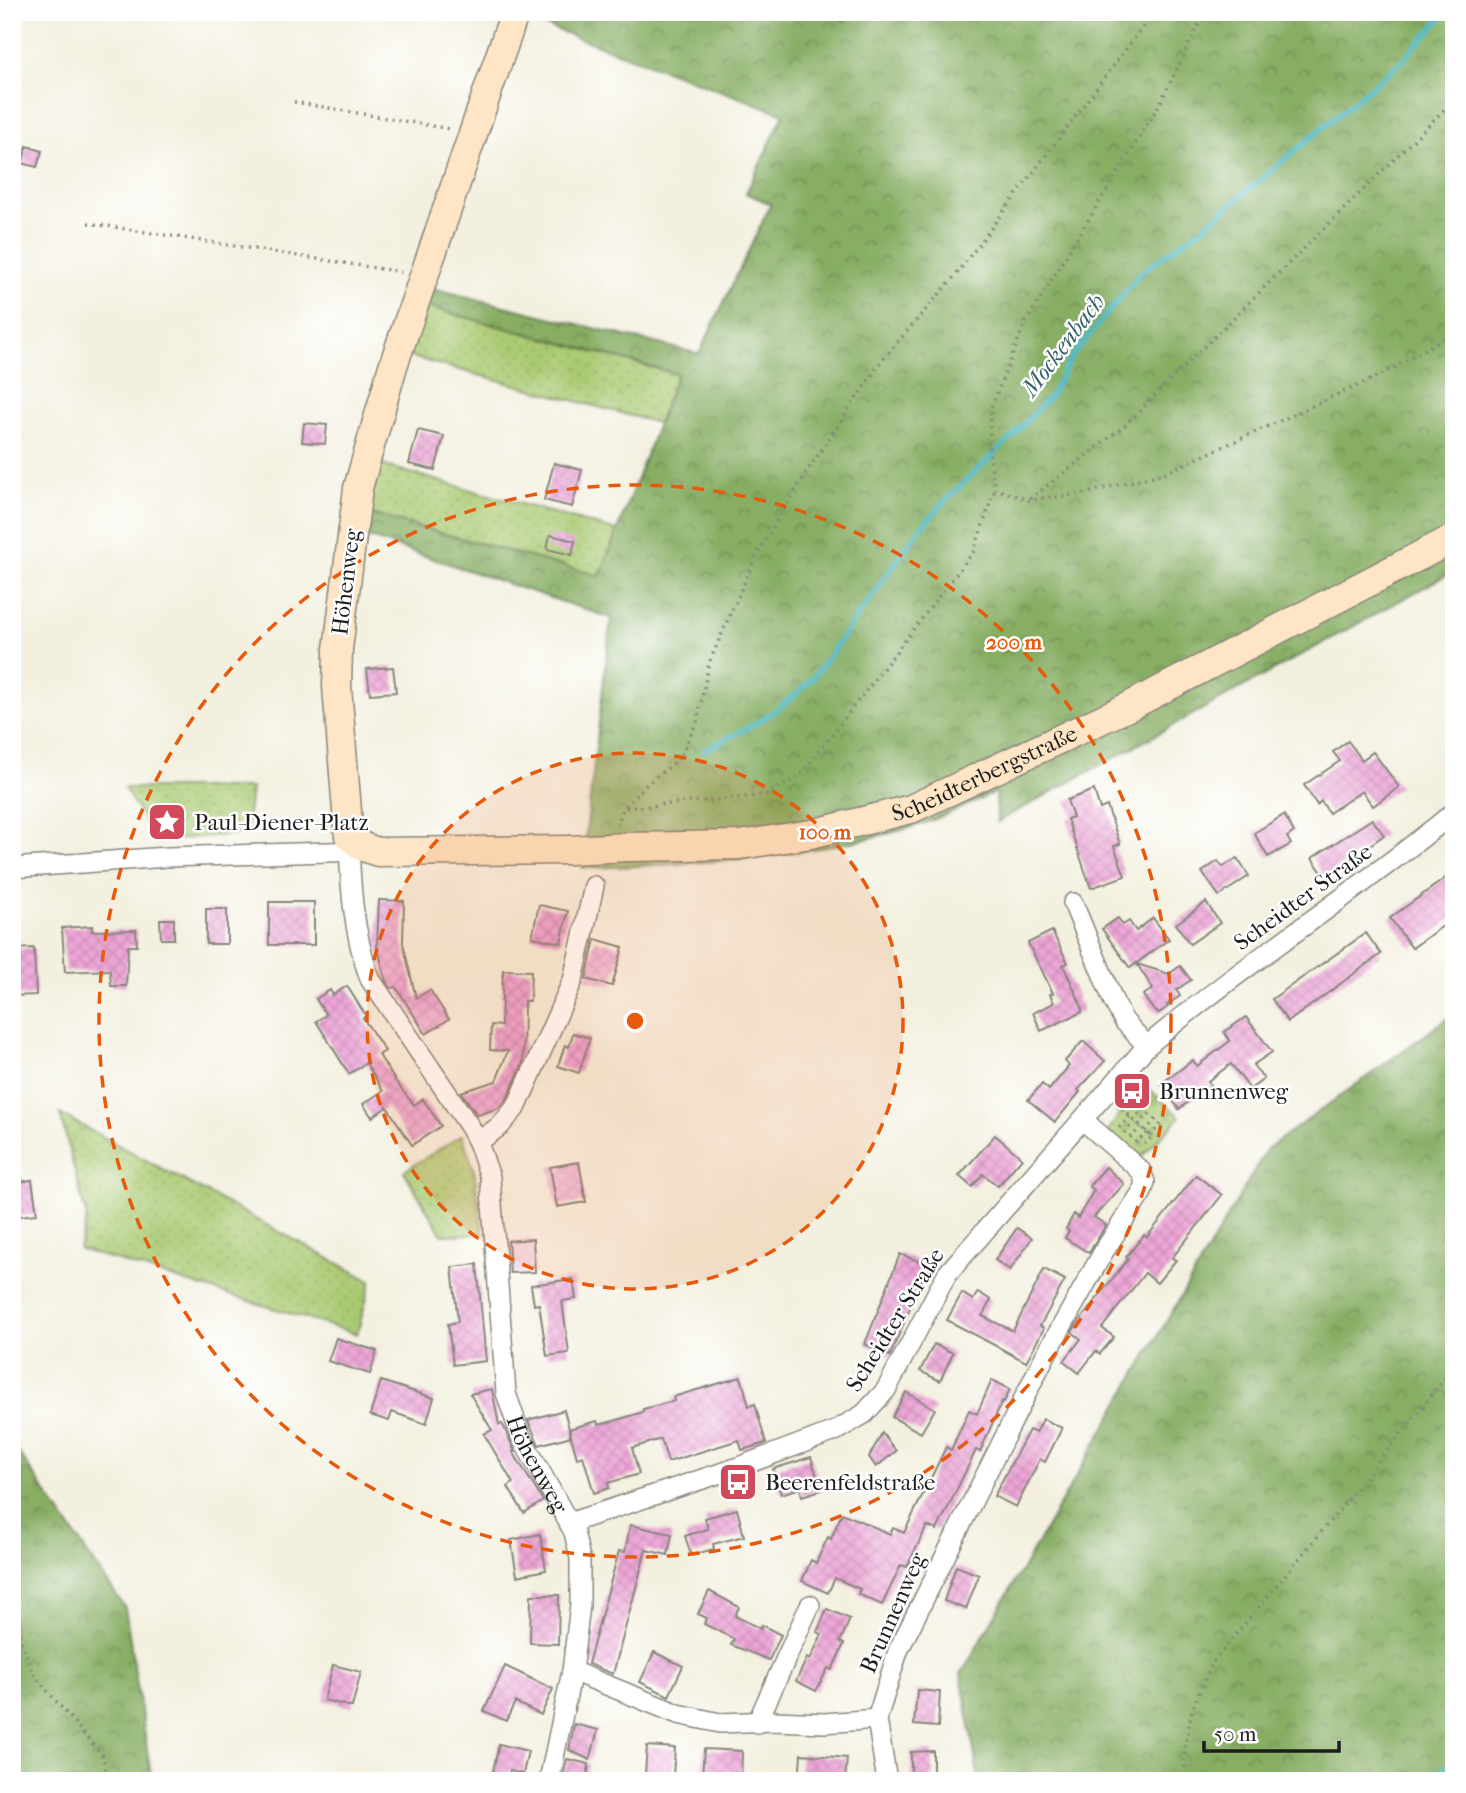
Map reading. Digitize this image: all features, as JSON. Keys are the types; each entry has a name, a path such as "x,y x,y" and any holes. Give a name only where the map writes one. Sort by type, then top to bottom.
{"street":[{"name":"Höhenweg","path":"515,12 423,275 366,456 352,526 338,649 337,687 357,938 370,979 478,1142 489,1177 506,1393 521,1437 569,1523 578,1545 580,1605 572,1671 548,1781"},
{"name":"Scheidterbergstraße","path":"349,844 378,852 569,850 621,841 740,845 811,834 911,809 1130,706 1454,538"},
{"name":"Scheidter Straße","path":"569,1523 733,1469 835,1431 864,1414 886,1390 947,1274 1147,1046 1184,1014 1411,848 1454,812"},
{"path":"12,868 349,844"},
{"path":"478,1142 500,1126 517,1106 573,980 594,886"},
{"path":"1073,903 1118,1011 1147,1046"},
{"name":"Brunnenweg","path":"887,1781 877,1719 898,1651 1044,1358 1104,1251 1142,1192 1145,1182 1141,1171 1083,1120"},
{"path":"757,1723 810,1605"},
{"path":"572,1671 699,1720 720,1723 824,1723 877,1719"}],"path":[{"path":"621,841 624,808 648,783 678,760 697,722 709,663 756,556 806,473 882,360 955,276 1154,12"},
{"path":"624,808 767,794 800,776 974,551 995,489 989,451 991,408 1025,323 1159,105 1205,12"},
{"path":"1029,500 1123,428 1454,100"},
{"path":"294,102 472,133"},
{"path":"89,223 423,275"},
{"path":"995,489 1029,500 1082,494 1165,473 1383,374 1454,331"},
{"path":"1135,1143 1142,1100"},
{"path":"1139,1125 1147,1106"},
{"path":"1123,1111 1152,1137 1140,1148"},
{"path":"1129,1138 1152,1111"},
{"path":"1123,1134 1158,1117"},
{"path":"1118,1129 1163,1122"},
{"path":"1189,1781 1182,1760 1192,1709 1213,1662 1454,1367"},
{"path":"12,1615 33,1674 103,1756 108,1781"}],"green space":[{"path":"529,12 826,12 845,21 851,12 1454,12 1454,571 997,822 996,792 923,824 831,846 707,862 582,868 611,618 359,534 363,512 600,576 677,374 420,305 427,287 699,354 771,204 746,193 784,114 527,19"},
{"path":"420,305 677,374 658,423 404,355"},
{"path":"371,462 617,531 600,576 363,512"},
{"path":"124,788 251,788 246,833 157,841"},
{"path":"1454,1014 1454,1781 979,1781 961,1674 1267,1149"},
{"path":"1142,1082 1180,1117 1138,1160 1108,1131"},
{"path":"60,1114 371,1281 357,1334 79,1249 87,1218"},
{"path":"462,1135 474,1170 483,1234 442,1235 404,1171"},
{"path":"12,1443 125,1608 152,1781 12,1781"}],"building":[{"path":"27,146 42,151 37,167 22,163"},
{"path":"304,423 327,425 325,444 302,442"},
{"path":"418,430 444,436 435,470 409,464"},
{"path":"554,463 582,470 572,507 544,500"},
{"path":"550,535 575,541 572,555 547,549"},
{"path":"393,667 396,692 370,694 367,669"},
{"path":"1348,741 1362,760 1373,752 1399,787 1373,806 1362,791 1329,813 1321,801 1317,805 1304,785 1340,761 1333,752"},
{"path":"1094,790 1100,809 1107,806 1120,844 1114,846 1125,876 1091,888 1067,819 1073,817 1067,800"},
{"path":"1284,815 1294,832 1287,837 1291,844 1268,857 1254,833"},
{"path":"1372,819 1384,835 1325,877 1312,858"},
{"path":"1237,858 1249,876 1219,896 1202,872 1218,861 1223,867"},
{"path":"1454,872 1454,918 1412,948 1390,918"},
{"path":"379,900 404,901 403,943 416,998 430,990 449,1019 426,1034 396,987 391,988 386,981 377,945"},
{"path":"269,902 314,902 314,945 269,945"},
{"path":"1206,902 1220,923 1190,944 1176,924"},
{"path":"539,905 568,911 561,943 532,937"},
{"path":"206,909 227,909 227,944 206,944"},
{"path":"1118,918 1123,925 1129,921 1136,931 1153,918 1169,939 1130,968 1102,929"},
{"path":"160,919 174,919 174,939 161,939"},
{"path":"92,926 92,931 136,930 137,946 128,946 126,986 111,986 110,970 65,972 62,928"},
{"path":"1052,931 1068,963 1063,965 1082,1012 1041,1031 1033,1013 1054,1003 1050,994 1053,993 1028,943"},
{"path":"1366,933 1381,954 1288,1022 1272,999"},
{"path":"595,939 623,947 612,986 586,979"},
{"path":"34,948 36,995 12,996 12,949"},
{"path":"1137,964 1169,974 1180,966 1191,980 1176,990 1180,996 1159,1013 1154,1011 1143,995 1153,989"},
{"path":"503,970 531,971 530,1001 524,1001 523,1063 507,1099 499,1108 477,1115 461,1092 496,1081 508,1051 490,1050 491,1025 501,1026"},
{"path":"347,986 366,1016 363,1018 385,1051 379,1055 396,1082 414,1105 423,1099 441,1126 412,1145 387,1107 372,1117 363,1104 383,1091 366,1063 349,1074 316,1021 326,1015 316,999 330,990 333,995"},
{"path":"1246,1017 1272,1052 1253,1065 1264,1079 1250,1089 1231,1064 1208,1081 1211,1085 1179,1109 1161,1084 1193,1060 1197,1066 1230,1041 1224,1032"},
{"path":"573,1033 590,1038 579,1073 558,1066 565,1045 569,1047"},
{"path":"1083,1041 1105,1061 1078,1090 1080,1092 1055,1122 1028,1100 1042,1084 1049,1090 1069,1066 1065,1061"},
{"path":"995,1135 1022,1158 998,1186 983,1174 972,1187 959,1176"},
{"path":"579,1162 586,1202 557,1207 550,1167"},
{"path":"1106,1167 1124,1184 1094,1217 1106,1225 1089,1253 1065,1238 1069,1231 1066,1229 1074,1214 1078,1218 1094,1190 1089,1186"},
{"path":"1196,1175 1222,1195 1172,1258 1176,1260 1157,1283 1145,1273 1102,1328 1114,1337 1100,1354 1096,1351 1079,1373 1064,1361 1081,1339 1072,1332 1128,1259 1126,1257 1144,1235 1147,1237"},
{"path":"32,1180 37,1214 12,1217 12,1183"},
{"path":"1017,1228 1032,1238 1010,1270 995,1260"},
{"path":"533,1239 535,1272 510,1273 508,1241"},
{"path":"900,1254 928,1265 890,1356 865,1344"},
{"path":"477,1264 486,1361 453,1365 448,1324 458,1322 452,1267"},
{"path":"1044,1269 1065,1280 1040,1326 1044,1328 1026,1362 947,1320 962,1293 973,1300 978,1292 991,1300 982,1316 1013,1331"},
{"path":"573,1279 576,1299 562,1301 569,1353 547,1356 539,1304 534,1305 531,1285"},
{"path":"336,1338 377,1351 370,1374 328,1361"},
{"path":"934,1344 953,1353 940,1381 920,1371"},
{"path":"741,1377 749,1406 755,1404 766,1443 742,1450 739,1440 668,1462 661,1439 632,1448 639,1474 608,1483 609,1488 594,1493 583,1456 577,1458 569,1429 597,1421 598,1425 614,1421 643,1412 643,1409 674,1401 673,1397"},
{"path":"992,1380 1010,1389 980,1452 976,1450 937,1530 927,1526 907,1567 901,1565 882,1605 858,1594 860,1589 835,1578 828,1593 802,1581 811,1560 816,1563 828,1537 831,1539 842,1513 890,1534 893,1528 904,1533 946,1447 951,1450 969,1410 977,1414"},
{"path":"381,1381 434,1398 426,1424 392,1412 389,1421 370,1415"},
{"path":"492,1389 499,1425 502,1424 505,1429 513,1452 543,1501 524,1513 508,1487 513,1483 484,1434 492,1430 470,1394"},
{"path":"906,1392 935,1409 921,1433 892,1417"},
{"path":"564,1410 571,1436 539,1445 528,1420"},
{"path":"1043,1419 1062,1428 1045,1462 1040,1459 1016,1507 994,1496 1029,1430 1036,1433"},
{"path":"882,1433 896,1451 876,1467 869,1457"},
{"path":"811,1457 821,1490 802,1496 800,1488 781,1494 773,1469"},
{"path":"737,1509 744,1536 713,1544 714,1549 691,1555 685,1536 708,1529 705,1518"},
{"path":"630,1525 672,1534 668,1555 646,1550 613,1674 588,1664 619,1551 625,1552"},
{"path":"540,1534 546,1570 517,1576 511,1540"},
{"path":"956,1566 979,1575 966,1609 944,1601"},
{"path":"709,1591 739,1607 735,1616 781,1635 769,1660 731,1645 734,1639 704,1624 707,1618 698,1614"},
{"path":"531,1595 559,1595 558,1644 530,1643"},
{"path":"827,1609 850,1619 840,1642 844,1644 832,1670 828,1668 816,1691 796,1681 822,1634 817,1632"},
{"path":"654,1652 683,1666 669,1696 640,1682"},
{"path":"333,1665 361,1672 352,1707 324,1700"},
{"path":"505,1666 553,1689 541,1715 515,1702 506,1721 484,1711"},
{"path":"917,1690 940,1692 938,1727 914,1725"},
{"path":"574,1724 598,1730 590,1760 569,1750"},
{"path":"499,1744 528,1751 523,1774 510,1771 508,1780 492,1776"},
{"path":"647,1746 675,1748 673,1776 645,1774"},
{"path":"704,1749 742,1751 741,1778 702,1776"},
{"path":"933,1751 933,1781 911,1781 911,1752"},
{"path":"801,1754 847,1758 845,1781 799,1781"},
{"path":"567,1759 589,1764 587,1781 563,1776"}],"waterway":[{"name":"Mockenbach","path":"704,750 748,728 776,710 813,678 922,526 1051,395 1071,358 1141,272 1204,227 1401,62 1447,12"},
{"path":"1421,1781 1454,1763"}],"place":[{"name":"Paul-Diener-Platz","path":"167,822"},
{"name":"Brunnenweg","path":"1132,1091"},
{"name":"Beerenfeldstraße","path":"738,1482"}]}
